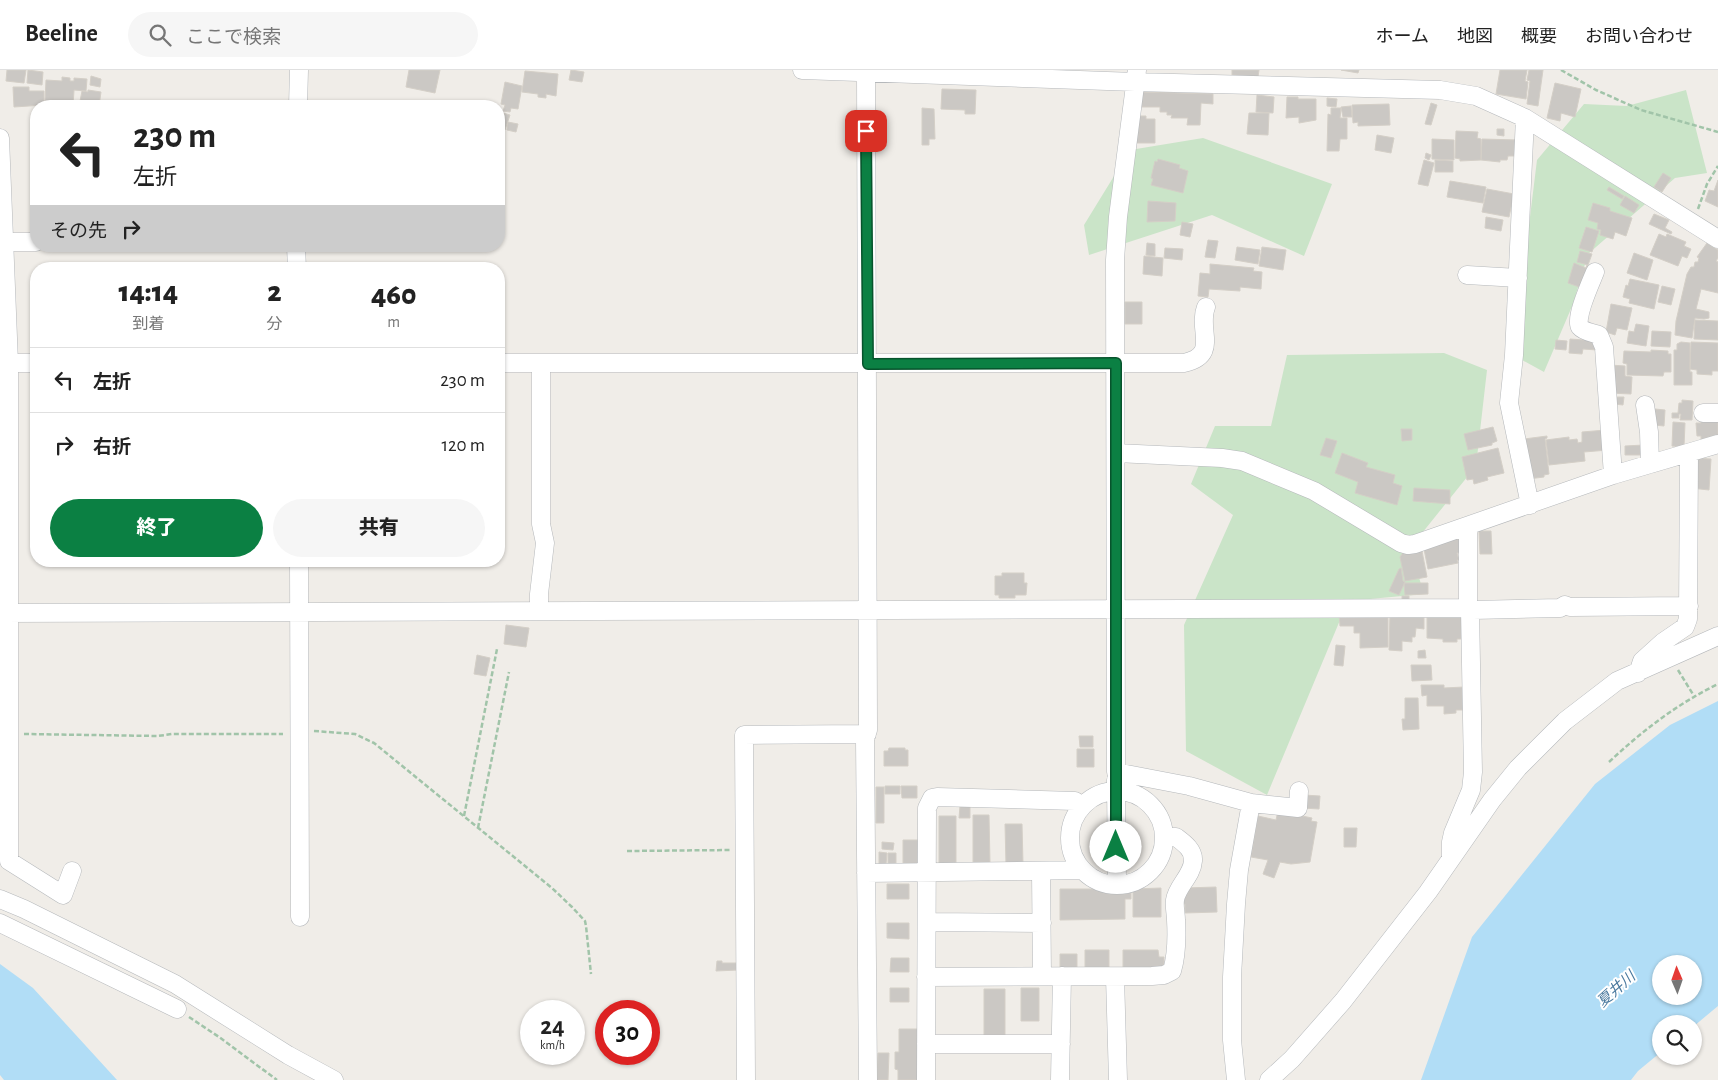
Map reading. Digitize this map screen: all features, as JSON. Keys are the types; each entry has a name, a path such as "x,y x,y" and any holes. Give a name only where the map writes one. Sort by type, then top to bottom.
{"street":[{"path":"298,100 299,70"},
{"path":"802,70 1136,76 1440,90 1476,96 1525,118 1718,239"},
{"path":"866,72 868,730 865,739 868,1080"},
{"path":"1116,885 1116,363 1114,260 1136,76"},
{"path":"1525,118 1510,403 1530,505"},
{"path":"0,138 5,363 4,613 8,733 9,861 63,895 72,871"},
{"path":"3,242 30,242"},
{"path":"1595,272 1581,311 1579,324 1580,328 1585,331 1599,335 1604,348 1613,475"},
{"path":"1467,275 1518,278"},
{"path":"505,363 1184,363 1195,361 1201,355 1206,345 1204,314 1206,308"},
{"path":"5,363 30,363"},
{"path":"539,611 545,543 541,524 541,363"},
{"path":"1645,406 1649,432 1650,464"},
{"path":"1116,453 1222,458 1242,461 1314,492 1401,543 1408,545 1530,505 1613,475 1718,444"},
{"path":"1638,673 1642,661 1663,642 1685,627 1688,619 1689,453"},
{"path":"1451,859 1451,842 1471,790 1473,772 1468,526"},
{"path":"299,567 300,917"},
{"path":"4,613 1116,609 1473,610 1560,608 1564,605 1570,607 1689,606"},
{"path":"1269,1080 1292,1059 1343,1001 1428,892 1492,800 1518,768 1565,721 1617,682 1718,636"},
{"path":"746,1080 744,734 867,734"},
{"path":"1116,772 1189,786 1252,803 1298,808 1299,792"},
{"path":"1116,790 1134,794 1150,804 1161,819 1165,837 1162,852 1156,865 1145,876 1131,883 1116,885 1099,880 1083,870 1075,859 1071,846 1070,832 1074,818 1082,806 1097,795 1116,790"},
{"path":"926,1080 927,808 932,798 1075,801 1082,806"},
{"path":"1236,1080 1232,1040 1232,977 1236,904 1239,870 1252,803"},
{"path":"926,977 1115,977 1164,975 1172,971 1177,941 1175,900 1178,891 1190,872 1193,861 1191,850 1186,844 1176,837 1165,837"},
{"path":"866,873 1083,870"},
{"path":"1041,872 1042,976"},
{"path":"0,899 175,984 288,1055 334,1080"},
{"path":"927,922 1042,923"},
{"path":"0,923 177,1009"},
{"path":"1060,1080 1062,976"},
{"path":"1115,977 1118,1080"},
{"path":"926,1044 1061,1044"}],"path":[{"path":"1560,70 1596,90 1641,110 1718,132"},
{"path":"1693,224 1707,184 1718,166"},
{"path":"464,816 497,649"},
{"path":"1671,658 1694,696"},
{"path":"478,828 509,672"},
{"path":"1609,762 1636,737 1694,696 1718,684"},
{"path":"8,733 158,736 182,734 350,733 363,737 374,743 552,888 585,922 591,974"},
{"path":"627,851 744,850"},
{"path":"177,1009 219,1037 276,1080"}],"green space":[{"path":"1686,90 1707,173 1675,178 1588,254 1573,304 1544,372 1513,355 1537,160 1584,104 1627,106"},
{"path":"1203,138 1332,184 1304,256 1212,215 1089,255 1084,225 1130,150"},
{"path":"1444,353 1487,370 1476,466 1410,548 1424,594 1348,601 1267,795 1186,751 1184,625 1233,515 1191,484 1215,426 1271,426 1287,355"}],"water":[{"name":"夏井川","path":"1718,701 1718,1006 1702,1019 1702,1015 1652,1015 1652,1059 1638,1071 1631,1080 1421,1080 1472,937 1595,784 1670,725"},
{"path":"0,964 33,988 117,1080 4,1080 0,1075"}],"building":[{"path":"7,70 26,70 24,83 6,81"},
{"path":"28,70 43,72 42,85 27,83"},
{"path":"409,70 440,70 435,93 406,87"},
{"path":"571,70 584,72 582,82 569,80"},
{"path":"1232,70 1259,70 1258,77 1232,75"},
{"path":"1341,70 1359,70 1358,73"},
{"path":"1500,70 1527,70 1525,81 1528,82 1526,99 1496,94"},
{"path":"1529,70 1543,70 1538,106 1527,104 1530,81 1527,80"},
{"path":"525,71 558,74 556,96 546,94 546,98 538,97 538,94 522,92"},
{"path":"91,76 101,79 100,87 90,85"},
{"path":"62,77 70,78 70,81 74,81 74,78 87,79 86,91 74,90 73,100 45,100 46,80 62,81"},
{"path":"505,82 522,86 518,109 511,108 510,112 505,111 505,100 502,100"},
{"path":"1555,83 1581,89 1575,117 1561,113 1560,121 1547,118"},
{"path":"13,87 29,87 29,91 44,91 44,100 30,100 30,106 14,107"},
{"path":"942,89 976,90 975,114 965,114 965,110 941,109"},
{"path":"88,90 101,92 100,100 80,100 82,91 88,92"},
{"path":"1140,92 1213,94 1213,104 1201,103 1200,125 1187,125 1188,118 1171,118 1172,115 1167,115 1167,112 1160,112 1160,107 1140,107"},
{"path":"1257,95 1274,97 1273,113 1256,112"},
{"path":"1287,97 1316,99 1316,120 1299,123 1299,117 1286,118"},
{"path":"1327,98 1337,99 1336,107 1327,106"},
{"path":"1431,103 1437,105 1431,125 1425,124"},
{"path":"1389,104 1390,125 1358,126 1358,122 1353,123 1352,105"},
{"path":"1351,106 1352,117 1343,117 1341,107"},
{"path":"922,108 934,109 935,139 929,139 929,145 922,145"},
{"path":"1331,108 1341,108 1340,118 1347,118 1347,139 1340,139 1339,151 1327,151 1328,114 1331,115"},
{"path":"1249,113 1269,113 1268,135 1247,134"},
{"path":"505,114 510,115 505,130"},
{"path":"1138,116 1146,116 1146,119 1155,119 1155,143 1136,143"},
{"path":"508,122 518,124 516,132 507,130"},
{"path":"1497,129 1504,129 1504,136 1497,135"},
{"path":"1456,131 1478,132 1477,138 1481,139 1481,160 1460,161 1460,159 1455,158"},
{"path":"1377,135 1394,138 1391,153 1375,150"},
{"path":"1432,139 1454,140 1454,160 1432,159"},
{"path":"1482,139 1518,140 1517,156 1508,156 1507,160 1500,160 1500,162 1481,160"},
{"path":"1426,153 1431,155 1429,160 1425,158"},
{"path":"1158,159 1180,165 1179,168 1188,171 1183,193 1151,185 1155,161 1157,162"},
{"path":"1424,160 1434,163 1428,186 1418,184"},
{"path":"1435,160 1453,161 1453,172 1435,172"},
{"path":"1663,173 1671,178 1662,192 1654,187"},
{"path":"1718,180 1718,207 1705,201 1709,190 1714,191"},
{"path":"1450,181 1486,187 1483,203 1447,197"},
{"path":"1609,187 1624,196 1622,199 1607,190"},
{"path":"1487,189 1514,194 1509,217 1482,212"},
{"path":"1625,196 1639,205 1634,213 1620,205"},
{"path":"1148,201 1176,203 1175,221 1147,222"},
{"path":"1593,203 1632,218 1626,236 1615,232 1613,239 1600,235 1601,230 1597,229 1598,223 1588,220"},
{"path":"1654,214 1669,220 1665,228 1672,232 1671,234 1649,224"},
{"path":"1486,217 1503,220 1501,231 1485,228"},
{"path":"1182,222 1193,224 1190,237 1180,235"},
{"path":"1586,227 1599,231 1592,252 1579,248"},
{"path":"1659,234 1666,237 1667,234 1686,242 1684,246 1691,249 1687,258 1682,256 1678,266 1650,255"},
{"path":"1208,240 1218,241 1215,258 1205,257"},
{"path":"1147,243 1155,244 1155,256 1146,255"},
{"path":"1707,243 1718,250 1716,261 1718,262 1718,293 1701,289 1696,309 1709,312 1709,318 1695,318 1692,338 1675,335 1676,321 1687,274 1691,267 1694,267 1695,262 1698,262 1699,258 1697,257"},
{"path":"1237,247 1260,250 1258,264 1235,260"},
{"path":"1262,247 1286,250 1283,270 1259,266"},
{"path":"1165,248 1183,249 1182,260 1164,258"},
{"path":"1580,251 1592,254 1588,265 1577,262"},
{"path":"1634,253 1653,260 1647,280 1627,273"},
{"path":"1144,256 1163,258 1162,276 1143,274"},
{"path":"1574,263 1586,268 1587,265 1592,267 1585,289 1568,283"},
{"path":"1210,264 1254,268 1253,271 1262,272 1261,289 1240,287 1240,291 1209,289 1208,297 1198,296 1200,273 1210,274"},
{"path":"1630,279 1659,285 1654,309 1629,303 1630,299 1623,297 1626,285 1628,286"},
{"path":"1662,286 1675,289 1671,305 1658,302"},
{"path":"1125,302 1142,302 1142,324 1125,324"},
{"path":"1611,304 1632,308 1627,330 1617,328 1615,335 1606,332"},
{"path":"1695,320 1718,321 1718,340 1694,339"},
{"path":"1636,324 1649,326 1646,346 1627,343 1629,331 1634,332"},
{"path":"1652,331 1671,332 1670,347 1651,346"},
{"path":"1570,339 1598,341 1597,350 1583,349 1582,354 1569,353"},
{"path":"1556,340 1567,341 1566,350 1555,349"},
{"path":"1681,342 1690,343 1692,385 1674,385 1674,350 1677,350 1677,344"},
{"path":"1691,342 1718,343 1718,371 1712,371 1712,375 1697,374 1697,370 1690,369"},
{"path":"1651,350 1668,351 1668,354 1671,354 1671,372 1664,372 1663,376 1627,375 1627,364 1623,363 1624,351 1651,352"},
{"path":"1610,365 1625,366 1625,376 1632,377 1631,394 1609,393"},
{"path":"1616,397 1624,397 1623,405 1614,404"},
{"path":"1682,400 1693,401 1692,420 1680,420 1681,414 1679,414 1679,418 1672,418 1672,413 1678,413 1679,403 1682,403"},
{"path":"1655,409 1665,410 1664,426 1654,425"},
{"path":"1701,419 1718,419 1718,440 1701,441 1701,436 1697,436 1696,423 1701,423"},
{"path":"1673,422 1685,423 1684,447 1672,446"},
{"path":"1493,427 1497,441 1492,443 1492,445 1468,450 1464,434"},
{"path":"1401,429 1412,429 1412,440 1402,441"},
{"path":"1606,430 1608,450 1584,452 1585,461 1549,465 1546,440 1569,437 1569,440 1577,439 1578,443 1582,442 1582,432"},
{"path":"1547,436 1545,439 1549,474 1544,475 1544,477 1528,479 1524,439"},
{"path":"1326,438 1337,441 1331,458 1320,455"},
{"path":"1644,445 1644,455 1625,455 1625,446"},
{"path":"1498,448 1504,473 1487,477 1488,480 1474,484 1473,479 1467,480 1462,457"},
{"path":"1342,453 1368,463 1366,467 1395,475 1393,483 1402,486 1397,505 1355,493 1358,482 1335,473"},
{"path":"1693,458 1711,459 1709,490 1691,488"},
{"path":"1414,488 1450,490 1450,504 1413,501"},
{"path":"1479,531 1491,531 1492,554 1480,554"},
{"path":"1459,536 1465,552 1457,553 1458,563 1428,569 1424,549"},
{"path":"1421,546 1427,577 1405,581 1400,557 1405,550"},
{"path":"1401,568 1403,581 1405,582 1399,595 1389,591"},
{"path":"1002,573 1024,573 1024,583 1027,583 1026,595 1015,595 1015,598 999,598 999,595 995,595 995,576 1002,576"},
{"path":"1404,583 1428,583 1428,594 1405,595"},
{"path":"1402,596 1409,596 1409,605 1402,606"},
{"path":"1390,612 1424,612 1424,629 1416,628 1415,637 1412,637 1412,642 1402,641 1402,651 1389,650"},
{"path":"1339,613 1388,613 1388,647 1360,648 1360,633 1354,633 1354,626 1340,626"},
{"path":"1427,613 1463,613 1464,639 1457,639 1457,642 1443,642 1443,639 1427,638"},
{"path":"506,625 529,628 526,647 504,644"},
{"path":"1336,645 1345,646 1343,666 1334,665"},
{"path":"1425,650 1426,658 1418,658 1418,651"},
{"path":"477,655 490,658 486,676 474,674"},
{"path":"1411,665 1431,665 1432,680 1412,681"},
{"path":"1421,685 1444,685 1444,688 1464,687 1465,710 1456,710 1456,713 1444,714 1444,706 1427,706 1427,695 1422,696"},
{"path":"1405,698 1418,698 1419,729 1403,730 1402,719 1405,719"},
{"path":"1079,736 1093,736 1093,747 1080,747"},
{"path":"889,748 905,748 905,750 908,750 908,766 884,766 884,751 888,751"},
{"path":"1077,749 1094,749 1094,767 1077,767"},
{"path":"885,786 900,786 900,794 885,794"},
{"path":"901,786 917,786 917,798 902,798"},
{"path":"876,787 884,787 884,823 876,823"},
{"path":"1304,795 1320,796 1319,809 1303,808"},
{"path":"960,806 970,806 970,818 959,818"},
{"path":"1278,811 1312,818 1311,821 1317,822 1310,862 1291,864 1280,862 1274,878 1263,874 1268,860 1251,857 1258,816 1276,820"},
{"path":"973,815 989,815 990,864 973,864"},
{"path":"939,816 956,816 956,864 939,864"},
{"path":"1005,824 1022,824 1023,864 1006,865"},
{"path":"1344,828 1357,828 1356,847 1344,847"},
{"path":"903,840 919,840 919,865 903,865"},
{"path":"882,842 894,843 893,850 882,849"},
{"path":"879,852 887,853 886,865 879,865"},
{"path":"888,853 896,853 896,865 888,865"},
{"path":"887,884 909,884 909,899 887,899"},
{"path":"1216,887 1217,912 1185,913 1185,904 1183,904 1185,888"},
{"path":"1161,888 1161,917 1133,917 1133,889"},
{"path":"1060,889 1125,889 1125,892 1131,891 1131,899 1125,899 1125,919 1060,920"},
{"path":"887,923 909,923 909,939 887,938"},
{"path":"1085,950 1109,950 1109,970 1085,970"},
{"path":"1123,950 1158,950 1159,957 1164,957 1164,967 1123,969"},
{"path":"1060,954 1077,954 1077,969 1060,969"},
{"path":"891,958 909,958 909,972 890,972"},
{"path":"717,961 722,961 722,963 738,963 738,970 716,971"},
{"path":"890,988 909,988 909,1002 890,1002"},
{"path":"1021,988 1039,988 1039,1021 1021,1021"},
{"path":"984,989 1005,989 1005,1035 984,1035"},
{"path":"899,1029 919,1029 919,1080 898,1080 898,1070 895,1069 895,1052 899,1052"},
{"path":"878,1053 889,1053 888,1080 877,1080"}],"route":[{"path":"866,131 868,364 1116,363 1116,847"}]}
